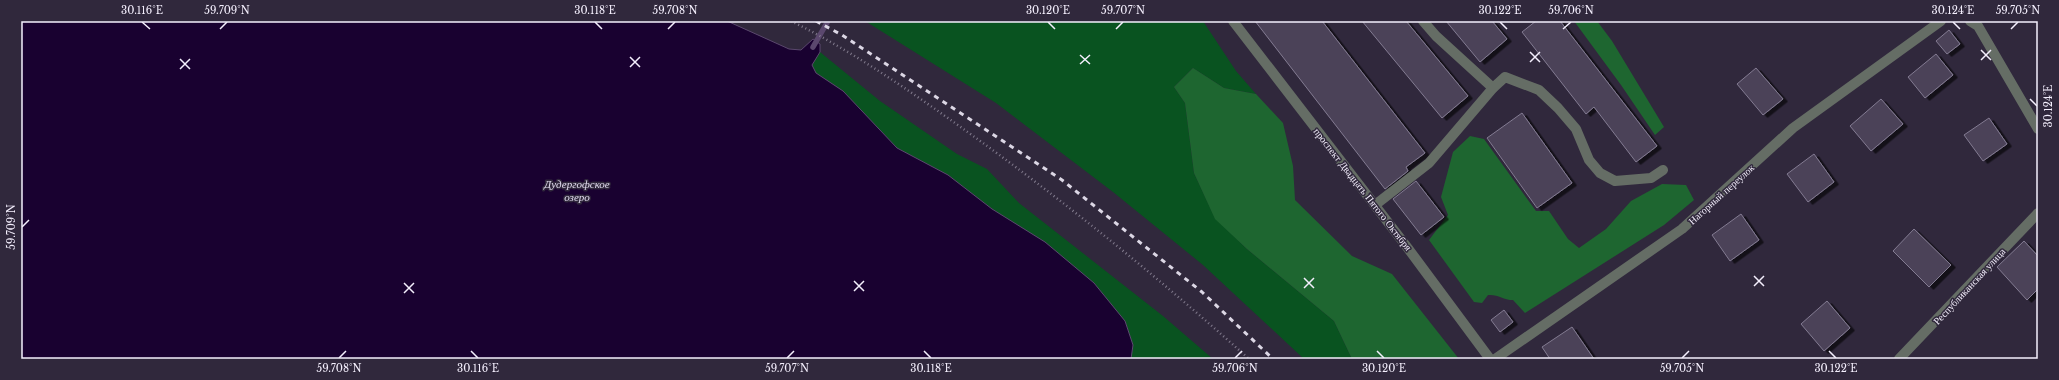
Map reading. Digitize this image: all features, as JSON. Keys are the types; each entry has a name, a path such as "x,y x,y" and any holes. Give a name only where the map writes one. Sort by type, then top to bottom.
{"street":[{"name":"проспект Двадцать Пятого Октября","path":"1233,21 1375,205 1490,359"},
{"path":"1423,21 1436,36 1493,88"},
{"name":"Нагорный переулок","path":"1495,359 1682,229 1793,128 1941,21"},
{"path":"1970,21 1978,26 2038,129"},
{"path":"1375,205 1429,163 1493,88 1505,77 1539,90 1576,130 1590,160 1600,173 1615,181 1651,178 1663,170"},
{"name":"Республиканская улица","path":"1899,359 2038,212"}],"path":[{"path":"791,21 815,33 891,78 1033,178 1197,312 1249,359"}],"green space":[{"path":"865,21 1203,21 1236,71 1256,94 1224,88 1193,68 1174,87 1185,103 1194,173 1215,218 1247,249 1334,321 1352,359 1304,359 1203,265 1113,192 996,103"},
{"path":"1574,21 1597,21 1612,41 1664,127 1655,135 1621,85"},
{"path":"820,52 880,101 957,154 987,169 1019,203 1163,316 1213,359 1131,359 1133,345 992,209 948,175 897,148 843,91 816,73 812,65"},
{"path":"1193,68 1224,88 1256,94 1283,123 1293,166 1295,200 1352,256 1392,274 1459,359 1352,359 1334,321 1247,249 1215,219 1194,173 1185,103 1174,87"},
{"path":"1470,136 1484,139 1536,211 1549,211 1568,239 1579,248 1606,229 1631,201 1662,184 1686,185 1694,200 1664,225 1525,313 1513,300 1495,295 1488,295 1482,303 1474,302 1429,240 1448,215 1441,197 1453,152"}],"water":[{"name":"Дудергофское озеро","path":"21,21 727,21 789,49 801,50 813,39 820,44 820,52 812,65 816,73 843,91 897,148 948,175 992,209 1045,242 1094,283 1125,321 1133,345 1131,359 21,359"}],"building":[{"path":"1255,21 1322,21 1425,153 1406,167 1408,171 1385,189"},
{"path":"1362,21 1406,21 1468,96 1442,118"},
{"path":"1446,21 1492,21 1507,39 1480,62"},
{"path":"1536,21 1560,21 1657,146 1636,162 1594,107 1586,114 1522,32"},
{"path":"1949,30 1960,44 1947,54 1936,41"},
{"path":"1936,54 1953,75 1925,98 1908,77"},
{"path":"1756,68 1783,99 1763,115 1737,84"},
{"path":"1881,99 1903,124 1871,151 1850,126"},
{"path":"1522,113 1572,183 1537,208 1487,138"},
{"path":"1989,118 2007,144 1983,161 1964,135"},
{"path":"1814,154 1834,182 1808,202 1787,174"},
{"path":"1416,181 1444,217 1421,235 1393,199"},
{"path":"1741,214 1759,240 1730,261 1712,235"},
{"path":"1914,229 1951,265 1929,287 1893,251"},
{"path":"2024,241 2038,256 2038,289 2027,300 1997,267"},
{"path":"1827,301 1850,328 1824,351 1801,324"},
{"path":"1504,310 1513,322 1500,332 1491,320"},
{"path":"1572,327 1594,359 1550,359 1542,347"}],"waterway":[{"path":"813,47 828,21"}],"railway":[{"path":"816,21 842,35 1062,180 1202,292 1273,359"}]}
